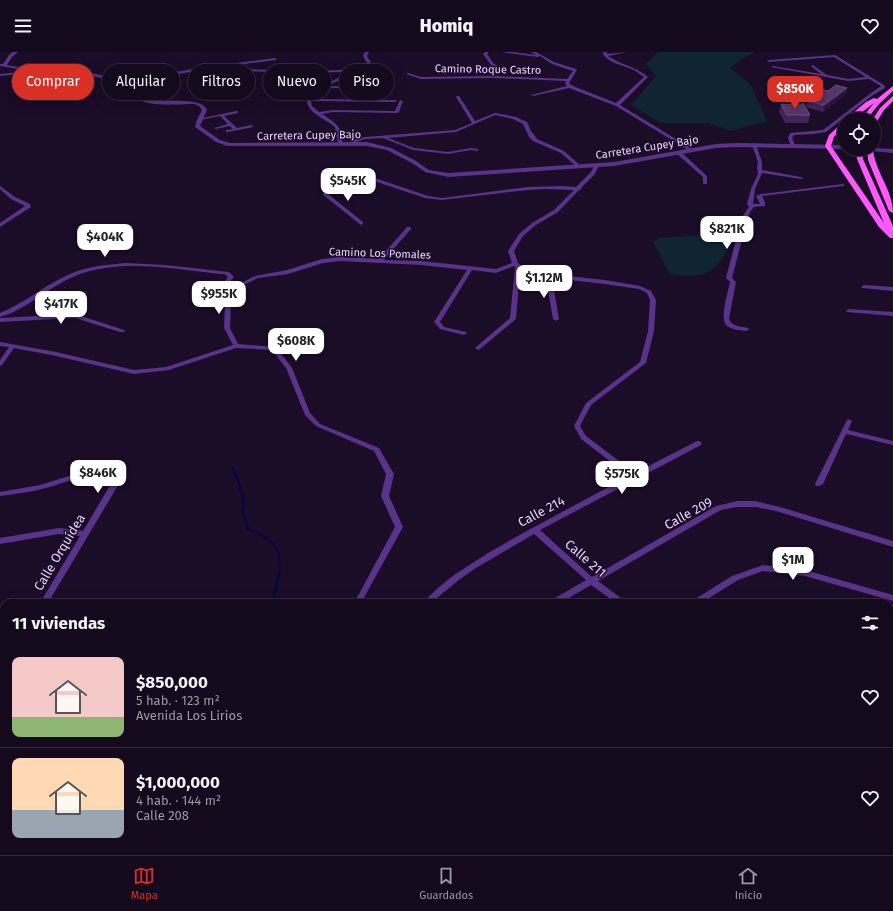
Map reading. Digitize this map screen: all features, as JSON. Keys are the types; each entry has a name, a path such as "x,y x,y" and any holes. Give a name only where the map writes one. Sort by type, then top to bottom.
{"main road":[{"path":"868,112 880,98 893,88"},
{"path":"857,112 868,103 880,98"},
{"path":"880,112 893,98"},
{"path":"837,129 832,133 827,142 828,146 882,225 893,235"},
{"path":"860,156 893,235"},
{"path":"871,156 893,211"}],"street":[{"path":"2,65 16,52"},
{"path":"367,52 364,56 369,63 367,64"},
{"path":"487,52 485,54 488,60 498,68 488,70"},
{"path":"503,52 542,56"},
{"path":"533,52 553,63 575,70 567,83 571,86 617,105 692,150"},
{"path":"605,53 625,52"},
{"path":"605,53 613,60 635,69 646,77 617,105"},
{"path":"769,61 835,56 883,86 883,88 872,94 824,130 813,133 792,134 790,138 793,145"},
{"path":"180,73 208,67 275,59"},
{"path":"2,65 12,67"},
{"path":"813,66 826,76"},
{"path":"773,67 848,80 871,78"},
{"path":"255,70 293,72 339,71"},
{"name":"Carretera Cupey Bajo","path":"0,75 12,74"},
{"name":"Camino Roque Castro","path":"408,74 421,78 495,77 569,80"},
{"path":"331,78 338,80"},
{"path":"331,83 338,80"},
{"path":"533,95 571,86"},
{"path":"458,97 474,123"},
{"name":"Carretera Cupey Bajo","path":"144,100 202,104 205,109 197,124 198,127 218,141 233,146 319,145 340,143 367,144 390,149 427,171 448,175 510,170 552,170 579,166 614,164 716,146 793,145 837,147"},
{"path":"340,143 337,127 313,110 308,103 309,100 395,101"},
{"path":"318,114 333,111 398,112 401,101"},
{"path":"496,108 497,114"},
{"path":"200,119 236,112"},
{"path":"350,143 365,138 456,130 490,115 497,114 514,118 525,123 529,135 539,143 558,148 568,154 579,166"},
{"path":"221,115 236,129"},
{"path":"216,128 231,124"},
{"path":"228,131 251,126"},
{"path":"383,137 413,149 448,153 471,149 476,150"},
{"path":"746,329 733,327 728,324 726,319 733,282 729,278 745,217 751,206 750,204 753,189 760,174 760,162 754,145"},
{"path":"881,150 891,151"},
{"path":"679,153 705,177 705,183"},
{"path":"478,348 513,319 517,265 511,251 521,234 534,224 556,211 579,189 593,173 597,165"},
{"path":"759,170 801,178"},
{"path":"356,173 370,179 427,197 442,199 535,186 558,186 579,189"},
{"path":"360,223 324,194 370,179"},
{"path":"751,206 763,205 763,202 758,196 761,195 842,185"},
{"path":"0,187 13,198 28,205 28,207 0,225"},
{"path":"380,262 409,228"},
{"name":"Camino Los Pomales","path":"246,282 257,277 288,272 322,261 340,260 421,264 496,271 517,265"},
{"path":"0,315 34,300 72,276 92,268 136,265 223,272 227,273 231,277 223,286 223,291 228,302 228,328 236,346"},
{"path":"517,265 529,274 640,288 649,292 653,300 651,331 643,363 588,404 577,426 583,437 635,477"},
{"path":"464,333 442,328 437,322 470,269"},
{"path":"549,276 556,319"},
{"path":"864,287 893,289"},
{"path":"849,311 893,314"},
{"path":"0,320 75,316 122,332"},
{"path":"0,344 56,354 134,372 167,369 236,346 274,348 289,368 307,414 318,426 377,450 390,474 385,496 399,527 360,599"},
{"path":"0,364 13,346"},
{"path":"819,484 849,421"},
{"path":"844,431 893,443"},
{"name":"Calle 214","path":"430,599 442,588 475,563 699,443"},
{"name":"Calle Orquídea","path":"0,494 45,486 92,472 108,471 118,474 119,477 46,599"},
{"name":"Calle 209","path":"560,599 719,508 737,504 755,504 777,509 893,544"},
{"name":"Calle 211","path":"535,530 592,581 617,599"},
{"path":"0,541 59,531 85,534"},
{"path":"701,599 735,578 762,568 805,572 893,598"}],"shaded area":[{"path":"658,52 756,52 743,58 730,68 750,84 767,121 731,131 708,123 661,123 631,105 656,76 646,64"},
{"path":"718,234 727,250 722,259 710,271 704,274 689,276 670,274 653,242 659,238"}],"building":[{"path":"836,85 847,88 824,105 807,101 821,89 828,91"},
{"path":"803,103 810,115 787,115 781,104 801,105"}],"waterway":[{"path":"233,467 244,500 242,510 248,529 270,540 274,545 279,557 279,575"},
{"path":"274,599 279,574"}]}
